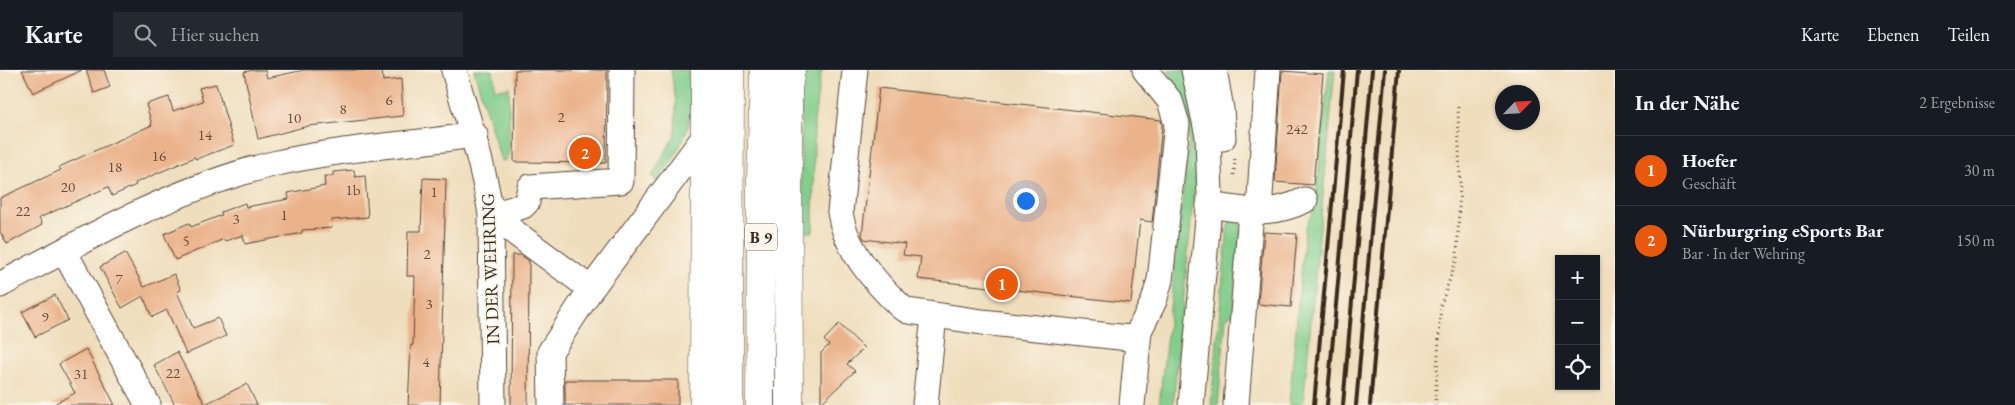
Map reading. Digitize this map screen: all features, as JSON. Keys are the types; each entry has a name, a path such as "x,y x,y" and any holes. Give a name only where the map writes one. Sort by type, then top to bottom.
{"highway":[{"path":"704,405 705,70"},
{"name":"B 9","path":"729,405 730,70"},
{"name":"B 9","path":"760,405 761,179 764,70"},
{"path":"789,405 788,89 791,70"}],"street":[{"name":"IN DER WEHRING","path":"454,70 475,135 487,186 491,215 493,405"},
{"path":"491,215 523,206 527,202 530,186 621,181 622,70"},
{"path":"854,70 840,212 841,221 856,253 894,300 908,311 1138,339"},
{"path":"1132,405 1139,331 1154,301 1158,286 1177,124 1170,101 1145,70"},
{"path":"1191,405 1210,201 1208,136 1194,70"},
{"path":"1210,201 1218,174 1223,130 1214,70"},
{"path":"1236,405 1268,70"},
{"path":"0,285 114,224 241,173 334,152 475,135"},
{"path":"551,405 550,352 591,289 705,136"},
{"path":"1210,201 1255,211 1286,210 1305,200"},
{"path":"491,215 591,289"},
{"path":"64,250 148,405"},
{"path":"925,405 934,315"}],"path":[{"path":"1435,405 1441,305 1457,258 1460,184 1458,108"}],"green space":[{"path":"474,70 493,70 495,90 509,87 509,151 506,160 501,161"},
{"path":"671,70 688,70 691,88 690,117 682,142 657,182 652,176 675,135 676,103"},
{"path":"803,70 823,70 820,76 814,122 813,232 801,232 801,87"},
{"path":"1168,70 1187,70 1199,140 1173,405 1159,405 1189,141 1182,104"},
{"path":"1329,70 1335,70 1303,405 1289,405 1305,228 1315,208"},
{"path":"1231,220 1241,221 1233,314 1226,318 1218,405 1211,405 1228,226"}],"building":[{"path":"22,70 82,70 33,93"},
{"path":"86,70 104,70 110,87 94,93"},
{"path":"265,70 267,78 304,70 382,70 383,81 401,79 403,116 308,126 258,139 244,72"},
{"path":"515,70 607,70 606,163 514,162"},
{"path":"1282,71 1323,74 1313,185 1275,182"},
{"path":"216,84 234,145 196,159 195,157 135,183 136,185 112,196 108,187 39,218 42,225 7,244 0,232 0,198 61,170 59,167 152,125 146,104 169,97 173,111 203,101 199,88"},
{"path":"879,88 1161,120 1152,222 1140,220 1131,303 918,279 921,257 903,255 905,244 864,239 862,235"},
{"path":"354,170 355,177 365,176 368,217 331,220 332,228 302,230 302,233 245,244 243,235 225,241 224,239 175,260 164,234 189,223 191,227 222,215 221,212 245,203 246,207 289,199 288,193 325,186 324,176 333,176 333,172"},
{"path":"423,178 446,179 440,405 408,405 411,345 413,345 415,276 407,276 408,231 421,231"},
{"path":"1264,232 1297,234 1291,307 1258,304"},
{"path":"125,253 144,287 174,274 181,290 177,292 193,328 218,318 226,336 186,354 167,310 152,317 143,296 122,308 100,267"},
{"path":"512,255 521,255 529,261 528,405 511,405"},
{"path":"55,295 68,320 35,337 22,312"},
{"path":"839,324 864,348 847,364 855,371 821,403 821,353 829,345 824,340"},
{"path":"86,349 115,405 52,405 75,393 59,364"},
{"path":"177,352 205,404 247,384 257,405 175,405 154,365"},
{"path":"565,380 678,380 678,405 565,405"}],"railway":[{"path":"1314,405 1344,70"},
{"path":"1327,405 1357,70"},
{"path":"1343,405 1372,70"},
{"path":"1356,405 1385,70"},
{"path":"1370,405 1399,70"}],"place":[{"name":"Nürburgring eSports Bar","path":"585,153"},
{"name":"Hoefer","path":"1002,284"}]}
